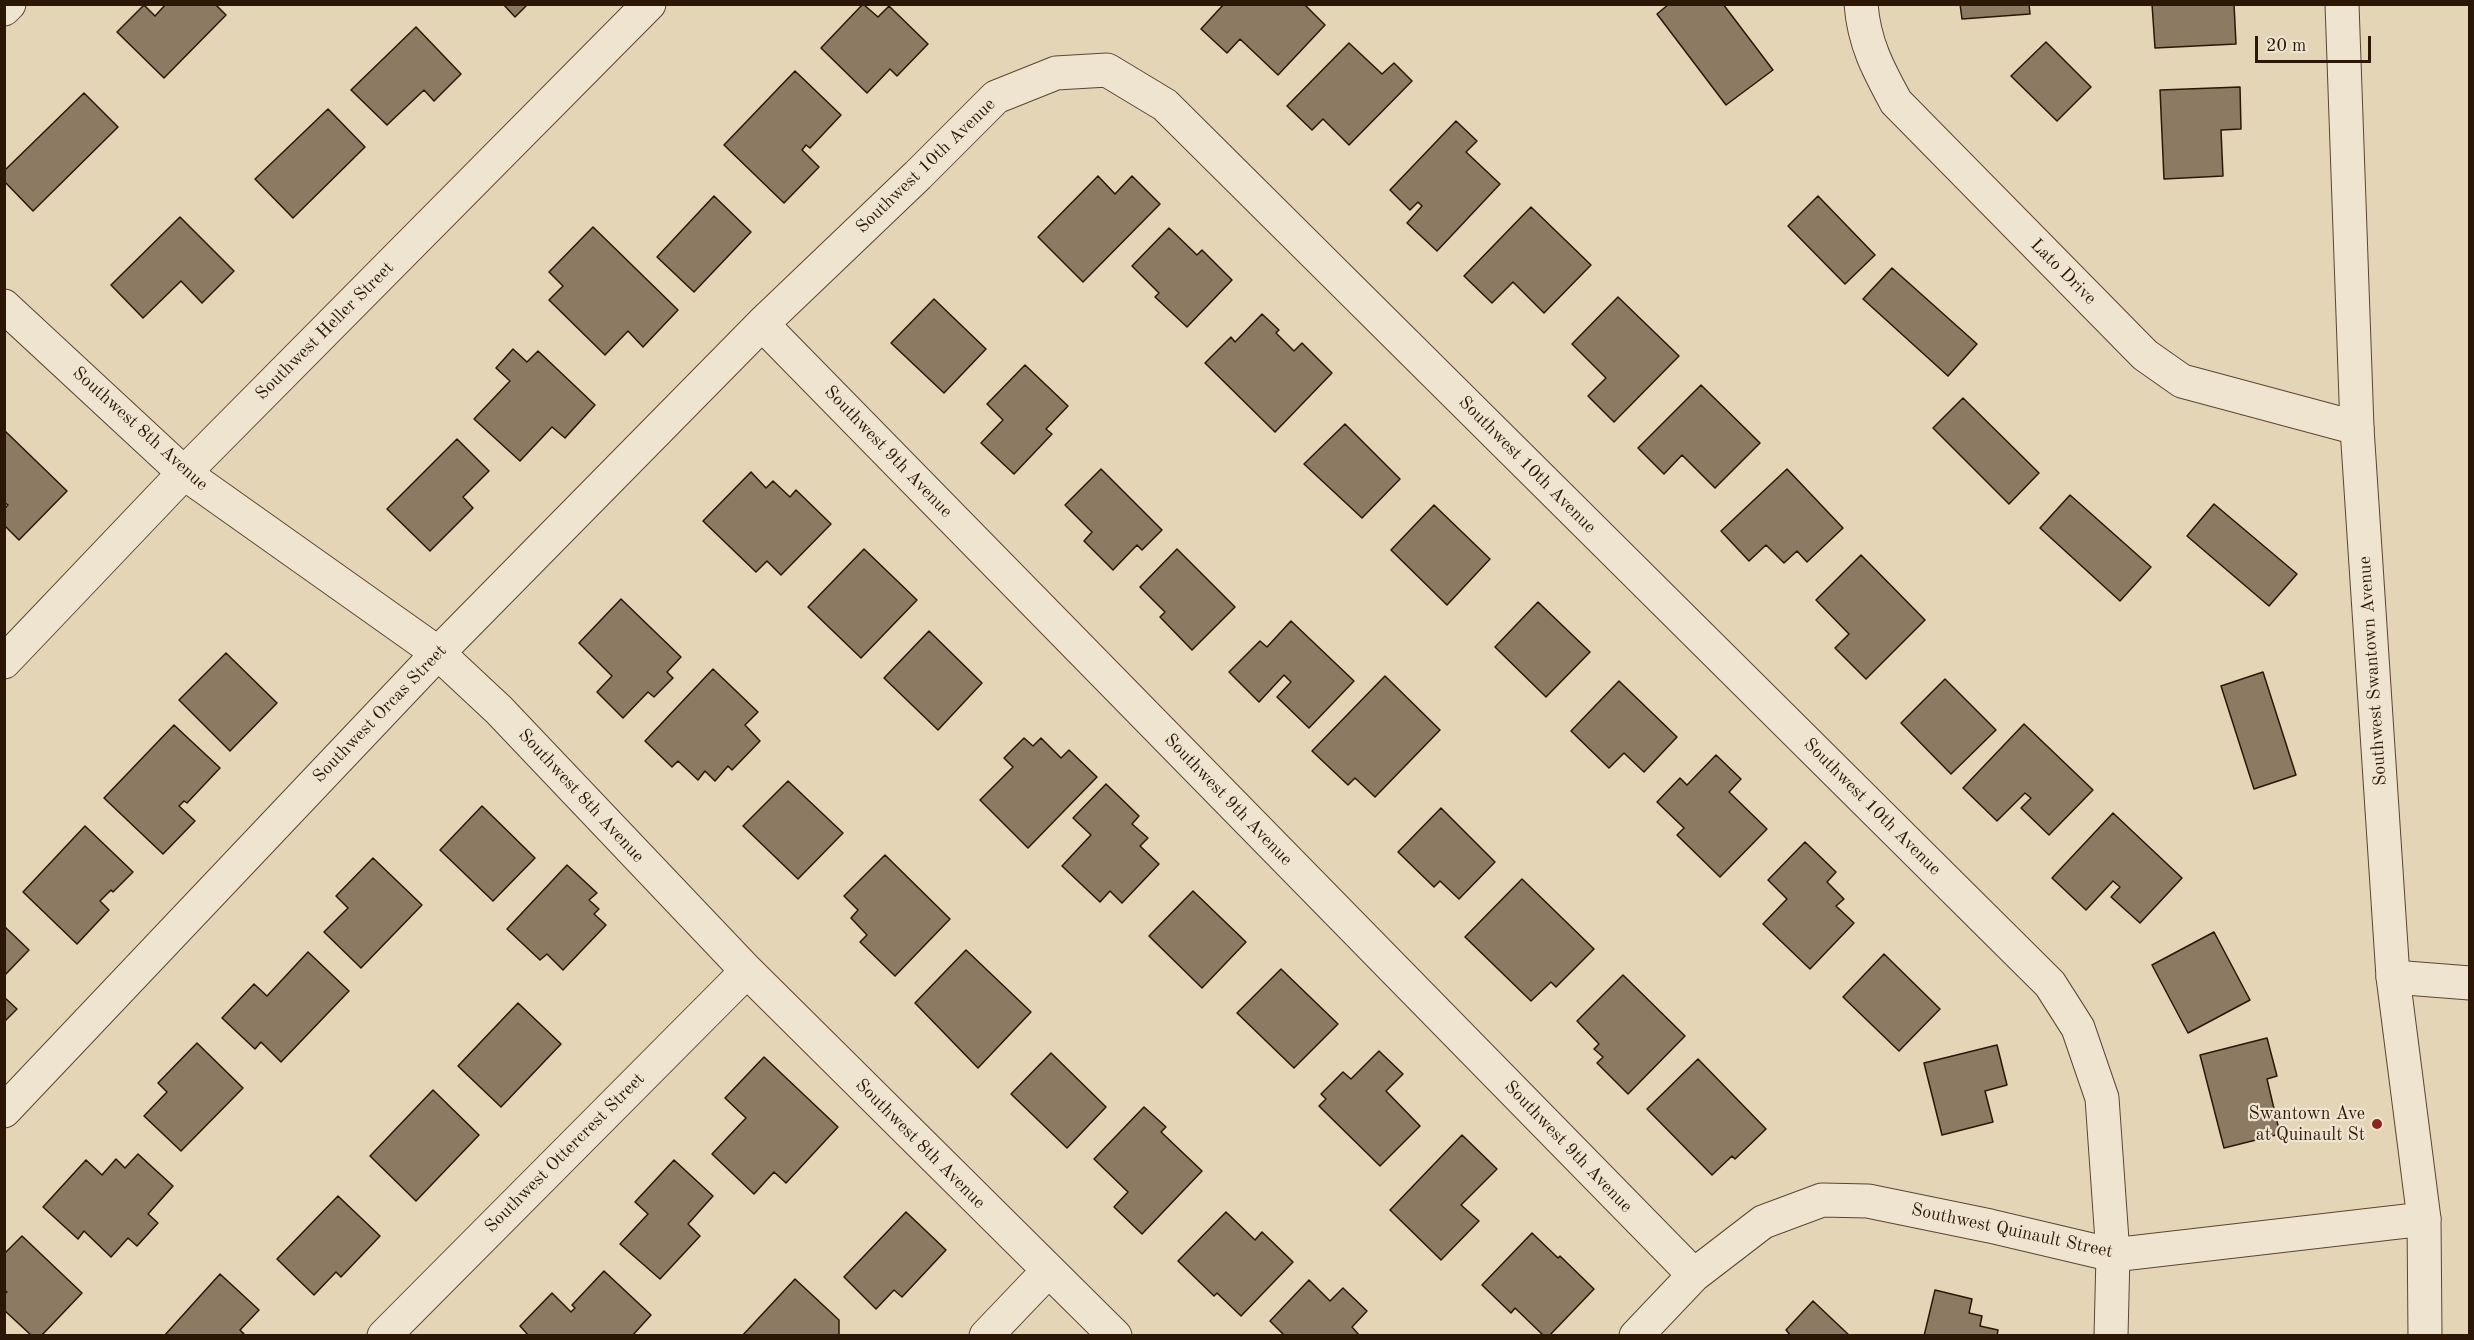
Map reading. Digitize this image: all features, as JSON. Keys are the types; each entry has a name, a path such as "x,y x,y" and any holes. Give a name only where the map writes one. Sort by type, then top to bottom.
{"street":[{"path":"4,9 9,4"},
{"name":"Southwest Heller Street","path":"4,662 184,473 649,4"},
{"name":"Lato Drive","path":"1861,4 1863,24 1873,60 1896,102 2145,355 2182,381 2357,428"},
{"name":"Southwest Swantown Avenue","path":"2342,4 2357,428 2393,977 2424,1219 2425,1335"},
{"name":"Southwest 10th Avenue","path":"762,324 996,97 1056,73 1107,70 1165,105 2050,984 2078,1028 2102,1098 2113,1255 2111,1335"},
{"name":"Southwest 8th Avenue","path":"4,306 184,473 438,653 499,710 747,971 1114,1335"},
{"name":"Southwest Orcas Street","path":"4,1111 438,653 762,324"},
{"name":"Southwest 9th Avenue","path":"762,324 1694,1275"},
{"name":"Southwest Ottercrest Street","path":"384,1335 747,971"},
{"path":"2393,977 2469,983"},
{"name":"Southwest Quinault Street","path":"1694,1275 1763,1222 1822,1200 1868,1201 1990,1226 2113,1255 2424,1219"},
{"path":"986,1335 1048,1271"},
{"path":"1636,1335 1694,1275"}],"building":[{"path":"166,4 215,4 226,15 164,78 117,32 144,5 155,16"},
{"path":"503,4 528,4 515,17"},
{"path":"863,4 878,17 889,6 928,44 897,76 890,69 867,93 821,48"},
{"path":"1224,4 1304,4 1325,25 1278,75 1240,39 1227,53 1201,29"},
{"path":"1669,4 1723,4 1773,70 1726,105 1657,14"},
{"path":"1960,4 2029,4 2030,14 1962,19"},
{"path":"2152,4 2234,4 2236,44 2155,48"},
{"path":"416,27 461,74 434,101 424,90 387,125 351,90"},
{"path":"2046,42 2091,87 2057,121 2011,76"},
{"path":"1349,43 1382,74 1394,63 1412,81 1349,145 1323,119 1312,130 1287,106"},
{"path":"795,71 841,115 810,148 806,145 802,150 819,167 784,203 724,145"},
{"path":"2240,87 2241,129 2221,130 2223,176 2164,179 2160,90"},
{"path":"84,93 118,127 33,211 4,181 4,171"},
{"path":"328,109 365,147 293,218 255,179"},
{"path":"1456,121 1477,141 1466,152 1500,184 1437,251 1407,223 1422,206 1418,202 1410,210 1390,190"},
{"path":"1098,176 1115,194 1132,176 1160,204 1083,282 1038,237"},
{"path":"714,196 751,232 694,292 657,257"},
{"path":"1818,196 1875,255 1845,284 1788,226"},
{"path":"1531,207 1591,265 1544,313 1513,282 1492,303 1464,276"},
{"path":"180,217 234,271 202,303 181,281 143,318 111,285"},
{"path":"593,227 678,310 643,347 628,331 605,355 549,300 563,286 549,272"},
{"path":"1169,228 1197,255 1202,250 1232,280 1187,327 1155,297 1159,293 1132,266"},
{"path":"1892,268 1977,344 1948,376 1863,299"},
{"path":"1618,297 1679,356 1614,422 1588,396 1606,378 1572,344"},
{"path":"934,299 986,349 944,393 891,343"},
{"path":"1262,314 1279,330 1276,333 1294,351 1302,343 1332,373 1275,432 1205,363 1231,337 1235,342"},
{"path":"513,349 527,362 538,351 595,405 565,438 552,427 520,461 474,419 510,381 496,368"},
{"path":"1025,365 1068,406 1046,429 1052,434 1014,474 981,443 1003,420 987,404"},
{"path":"1701,385 1760,443 1715,488 1682,455 1664,474 1638,448"},
{"path":"1963,398 2039,473 2009,504 1933,428"},
{"path":"1345,424 1400,479 1362,518 1304,464"},
{"path":"4,430 67,491 19,540 4,525 4,509 8,505 4,502"},
{"path":"457,439 489,471 463,497 473,508 430,551 387,509"},
{"path":"1101,469 1162,530 1142,550 1137,545 1113,570 1084,541 1092,532 1065,505"},
{"path":"1787,469 1843,528 1807,562 1797,551 1784,563 1766,545 1749,561 1721,531"},
{"path":"751,472 766,488 773,481 790,497 796,490 831,524 781,575 767,561 756,572 703,521"},
{"path":"2070,495 2151,567 2120,601 2040,528"},
{"path":"2214,504 2297,574 2269,606 2187,536"},
{"path":"1434,505 1490,559 1447,605 1391,550"},
{"path":"864,549 917,600 861,658 808,607"},
{"path":"1177,549 1235,607 1192,650 1160,617 1165,612 1140,587"},
{"path":"1861,555 1925,620 1866,679 1835,648 1849,634 1816,600"},
{"path":"621,599 681,657 667,672 673,678 654,697 648,692 623,718 597,692 612,676 579,643"},
{"path":"1538,602 1590,652 1546,697 1495,647"},
{"path":"1291,621 1354,681 1309,728 1277,697 1291,682 1284,675 1259,702 1229,672 1260,641 1267,647"},
{"path":"929,631 982,683 938,730 884,678"},
{"path":"226,653 277,703 230,751 179,700"},
{"path":"713,669 758,712 745,725 760,741 732,770 728,766 715,781 705,771 698,780 678,761 672,767 645,741"},
{"path":"2263,672 2296,775 2254,789 2221,686"},
{"path":"1385,676 1440,730 1375,797 1355,778 1348,785 1312,751"},
{"path":"1945,679 1996,730 1951,774 1901,723"},
{"path":"1619,681 1677,737 1644,772 1624,753 1609,768 1571,731"},
{"path":"2024,724 2093,790 2049,835 2021,808 2031,798 2025,793 1997,821 1963,788"},
{"path":"174,725 220,768 187,803 184,801 179,806 195,821 163,854 104,798"},
{"path":"1024,738 1033,746 1041,738 1061,758 1069,750 1097,777 1028,848 980,800 1013,767 1004,758"},
{"path":"1716,755 1741,779 1729,792 1767,829 1720,877 1677,835 1684,828 1657,802 1680,778 1687,785"},
{"path":"788,781 843,833 798,879 743,826"},
{"path":"1106,784 1139,816 1132,824 1148,838 1140,846 1159,864 1122,903 1110,891 1100,902 1062,866 1091,835 1073,818"},
{"path":"482,806 535,858 493,901 440,850"},
{"path":"1441,808 1495,862 1459,899 1440,881 1434,887 1398,852"},
{"path":"2113,813 2182,878 2140,923 2111,897 2120,887 2113,881 2086,910 2052,878"},
{"path":"85,826 133,872 113,892 111,890 100,901 109,910 77,944 23,892"},
{"path":"1805,842 1836,872 1827,882 1844,899 1836,906 1854,923 1810,969 1763,924 1787,899 1768,880"},
{"path":"885,855 950,919 895,976 860,942 867,935 851,918 858,910 844,896"},
{"path":"373,858 422,905 361,968 324,932 348,908 336,896"},
{"path":"567,865 597,893 589,900 599,909 594,914 606,925 563,970 547,954 540,960 507,929"},
{"path":"1522,879 1594,949 1556,987 1551,982 1531,1001 1465,937"},
{"path":"1193,891 1246,942 1202,988 1149,936"},
{"path":"4,926 29,950 4,976"},
{"path":"2214,932 2250,1000 2188,1033 2152,965"},
{"path":"966,950 1031,1012 978,1068 915,1003"},
{"path":"308,952 349,991 281,1062 261,1042 255,1049 222,1018 254,984 267,996"},
{"path":"1884,954 1940,1009 1899,1051 1843,997"},
{"path":"1281,969 1338,1024 1294,1068 1237,1013"},
{"path":"1623,975 1685,1036 1628,1094 1597,1063 1603,1057 1594,1049 1599,1044 1577,1021"},
{"path":"4,997 17,1009 4,1022"},
{"path":"518,1003 561,1044 501,1107 458,1066"},
{"path":"2267,1038 2277,1076 2267,1079 2280,1134 2224,1148 2200,1055"},
{"path":"197,1043 243,1088 181,1151 144,1116 167,1092 158,1083"},
{"path":"1997,1045 2007,1085 1985,1091 1993,1122 1942,1135 1924,1063"},
{"path":"1379,1051 1403,1074 1386,1091 1420,1126 1380,1166 1319,1106 1326,1099 1321,1094 1343,1072 1351,1079"},
{"path":"1051,1053 1106,1107 1067,1148 1011,1094"},
{"path":"764,1057 838,1127 786,1183 774,1172 754,1194 712,1154 746,1118 725,1098"},
{"path":"1698,1059 1766,1129 1735,1159 1732,1156 1712,1175 1647,1109"},
{"path":"433,1090 479,1135 416,1201 370,1156"},
{"path":"1144,1107 1166,1127 1161,1132 1202,1171 1142,1234 1114,1207 1128,1192 1094,1159"},
{"path":"1462,1135 1497,1169 1461,1205 1479,1221 1441,1260 1390,1210"},
{"path":"138,1154 173,1186 148,1214 158,1223 137,1246 128,1238 111,1257 84,1231 78,1239 43,1207 86,1160 102,1175 116,1159 125,1168"},
{"path":"674,1160 713,1196 688,1224 700,1236 660,1279 620,1244 648,1214 635,1202"},
{"path":"338,1196 380,1236 341,1277 336,1272 314,1295 277,1259"},
{"path":"906,1212 946,1250 902,1297 894,1290 876,1309 844,1277"},
{"path":"1226,1212 1255,1240 1262,1232 1293,1262 1241,1316 1217,1293 1214,1296 1178,1261"},
{"path":"1532,1233 1594,1289 1549,1336 1544,1336 1515,1308 1511,1313 1482,1285"},
{"path":"22,1236 82,1293 41,1336 32,1336 4,1310 4,1294 7,1292 4,1290 4,1254"},
{"path":"604,1271 651,1315 632,1336 529,1336 520,1326 552,1293 571,1312 575,1308 572,1305"},
{"path":"220,1274 259,1310 240,1330 245,1335 164,1336"},
{"path":"795,1279 839,1320 839,1336 742,1336"},
{"path":"1309,1280 1330,1301 1343,1288 1367,1311 1352,1327 1360,1336 1285,1336 1270,1321"},
{"path":"1935,1290 1972,1299 1969,1313 1982,1316 1980,1326 1998,1330 1997,1336 1924,1336"},
{"path":"1813,1301 1850,1336 1791,1336 1786,1330"}],"place":[{"name":"Swantown Ave at Quinault St","path":"2377,1124"}]}
